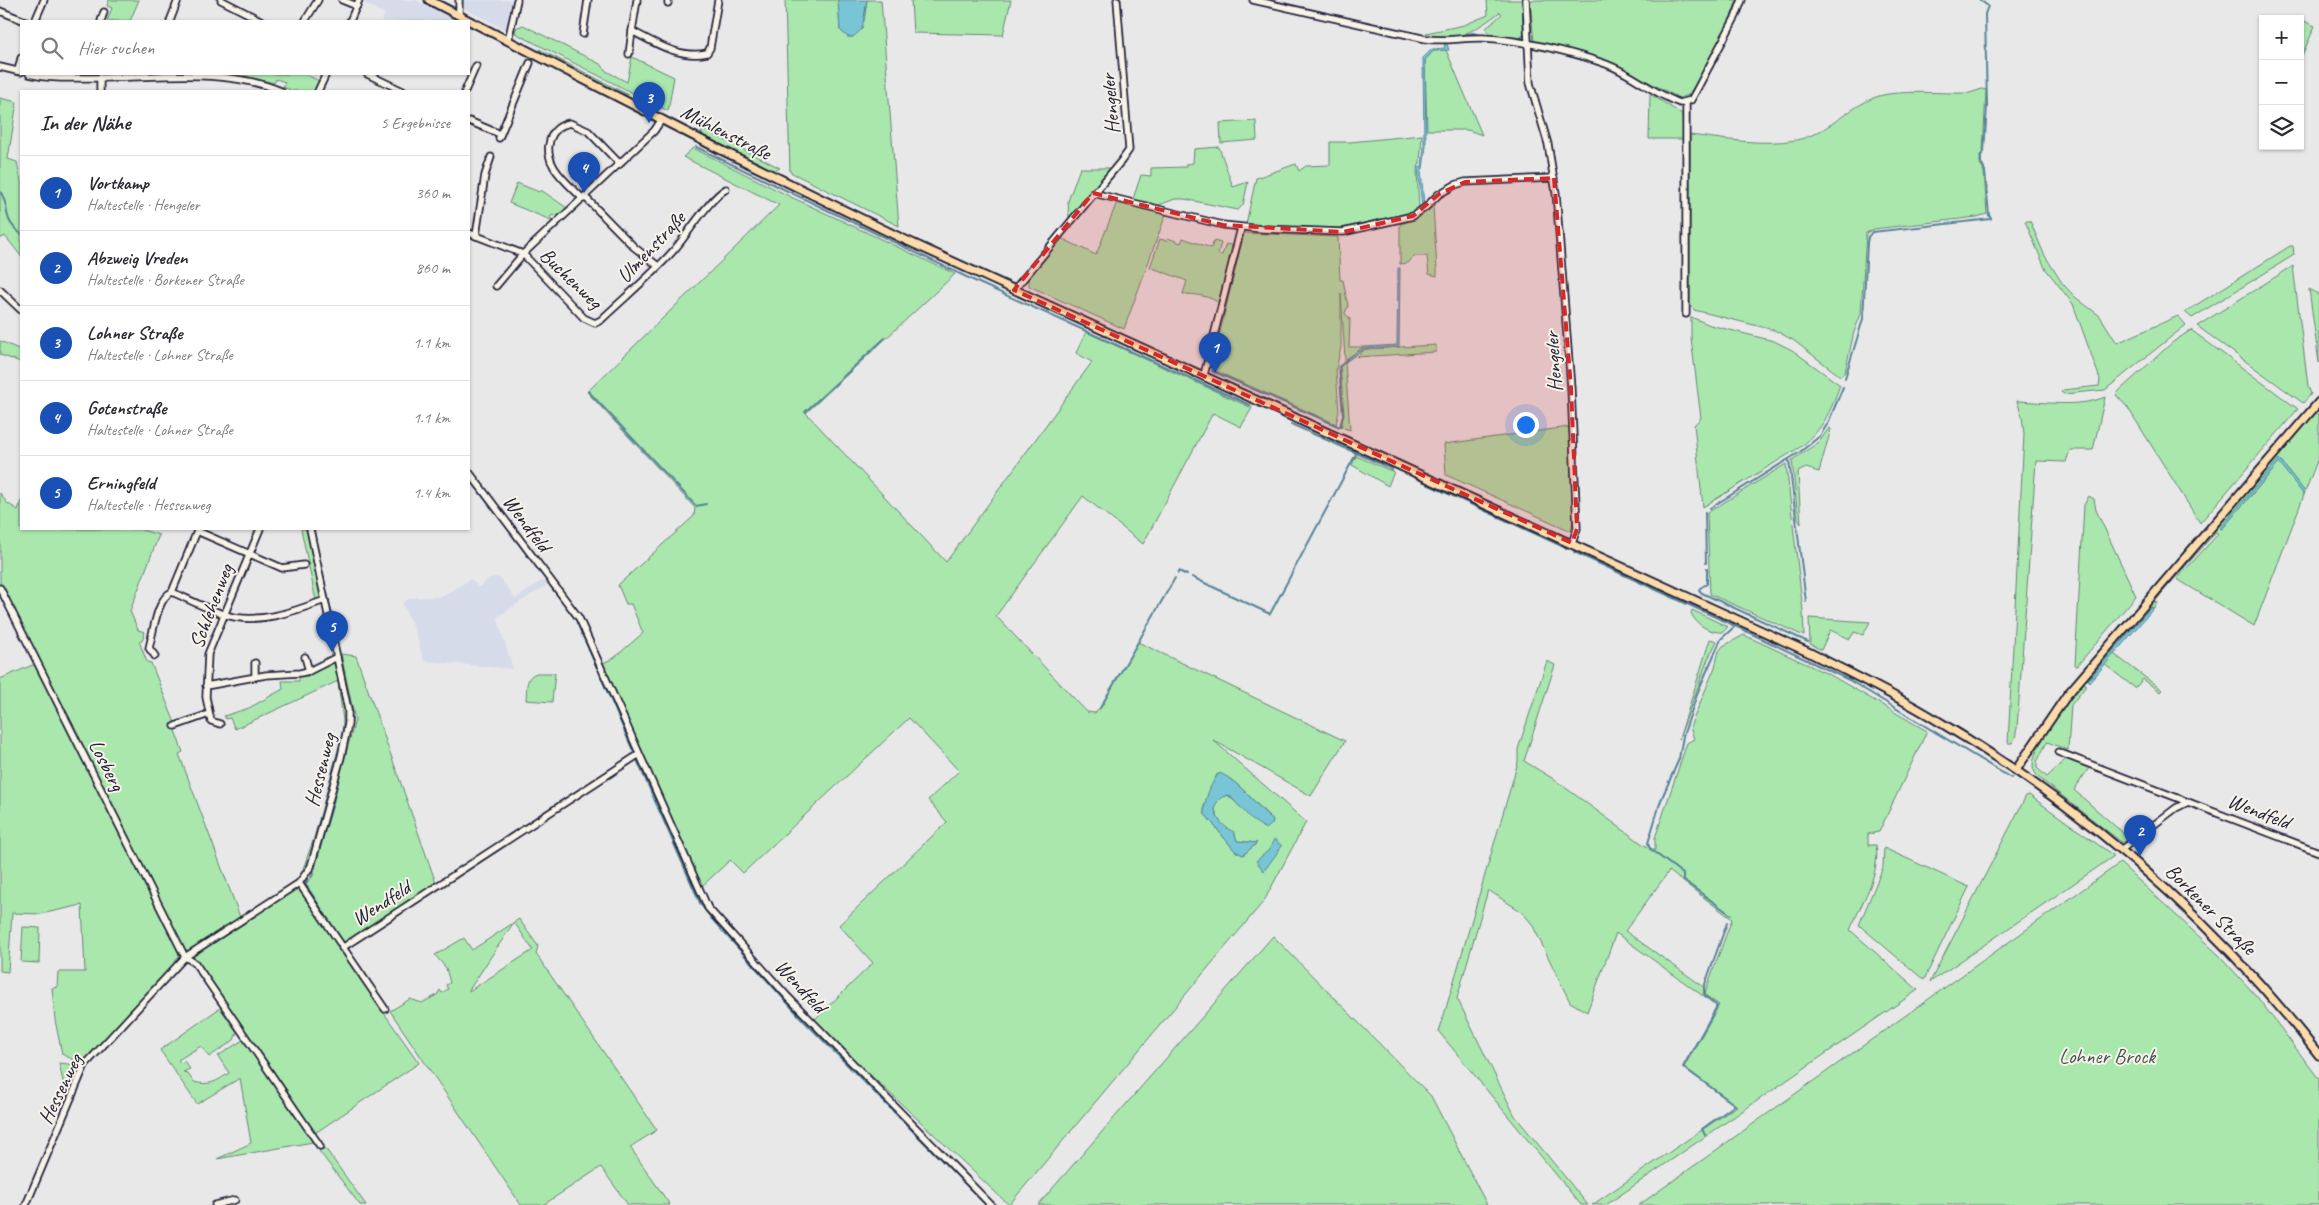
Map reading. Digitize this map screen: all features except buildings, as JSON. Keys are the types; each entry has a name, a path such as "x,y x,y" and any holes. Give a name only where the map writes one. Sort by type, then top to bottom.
{"main road":[{"name":"Mühlenstraße","path":"429,0 468,20"},
{"name":"Mühlenstraße","path":"470,21 804,191 1014,290 1572,543"},
{"path":"2016,770 2067,695 2318,405"},
{"name":"Borkener Straße","path":"1572,543 1808,652 1938,720 2016,770 2122,849 2173,894 2239,961 2319,1055"}],"street":[{"path":"35,20 44,0"},
{"path":"170,20 178,0"},
{"path":"221,0 260,20"},
{"path":"306,20 318,0"},
{"path":"342,0 356,6"},
{"path":"350,20 359,0"},
{"path":"459,0 459,15"},
{"path":"508,41 516,0"},
{"path":"583,34 588,0"},
{"path":"629,54 637,0"},
{"path":"632,31 680,54 707,53 713,37 718,0"},
{"name":"Hengeler","path":"1014,290 1126,155 1129,144 1117,0"},
{"path":"1253,0 1426,39 1448,41 1488,38 1529,44 1612,66 1674,101 1686,103 1691,100 1696,91 1736,16 1742,0"},
{"name":"Hengeler","path":"1526,0 1530,83 1548,144 1554,178 1571,388 1577,529 1572,543"},
{"path":"0,11 22,20"},
{"path":"101,20 104,12"},
{"path":"470,121 500,136 530,63"},
{"path":"0,66 20,72"},
{"path":"465,90 476,66"},
{"path":"36,75 56,78 163,75 246,81 278,90"},
{"path":"318,90 326,75"},
{"path":"369,75 401,90"},
{"path":"100,90 101,76"},
{"path":"1686,103 1686,314"},
{"path":"496,286 523,254 654,131 662,119"},
{"path":"620,164 584,128 570,123 558,128 549,143 550,161 558,172 634,247 658,266"},
{"path":"476,236 485,175 491,157"},
{"path":"1093,193 1241,228 1351,231 1413,216 1426,207 1439,194 1465,182 1554,178"},
{"name":"Ulmenstraße","path":"595,323 601,320 658,266 695,225 718,194 726,189"},
{"path":"1204,375 1241,228"},
{"name":"Buchenweg","path":"470,233 523,254 584,318 595,323"},
{"path":"0,290 20,309"},
{"name":"Wendfeld","path":"470,473 579,618 638,755 708,908 794,1004 991,1205"},
{"path":"155,656 149,648 162,600 172,592 197,530"},
{"name":"Schlehenweg","path":"197,530 284,568 304,565"},
{"name":"Schlehenweg","path":"209,714 206,686 208,654 260,530"},
{"name":"Hessenweg","path":"26,1205 85,1065 185,957 299,883 311,866 348,724 347,702 310,530"},
{"name":"Losberg","path":"0,588 185,957"},
{"path":"172,592 224,614 242,618 273,616 295,611 325,600"},
{"path":"305,657 309,671"},
{"path":"206,686 255,676 309,671 337,657"},
{"path":"255,663 255,676"},
{"path":"175,726 209,714 212,721 220,724"},
{"name":"Wendfeld","path":"2058,752 2319,852"},
{"name":"Wendfeld","path":"342,948 638,755"},
{"path":"2122,849 2176,808 2188,802"},
{"name":"Wendfeld","path":"299,883 385,1009"},
{"path":"185,957 195,964 320,1146"},
{"path":"215,1205 235,1200"}],"highlighted area":[{"path":"1554,178 1571,388 1577,529 1572,543 1014,290 1093,193 1223,225 1343,232 1413,216 1439,194 1465,182"}],"shaded area":[{"path":"365,0 415,0 455,20 382,20 385,14 364,3"},
{"path":"462,0 513,0 508,31 462,7"},
{"path":"492,577 498,577 502,580 515,599 543,580 547,585 497,617 513,669 424,661 415,631 402,603 411,598 443,596 471,579 478,587"}],"green space":[{"path":"109,0 139,0 130,20 107,20 112,8 107,6"},
{"path":"785,0 838,0 840,30 848,37 853,37 864,21 867,0 881,0 899,226 790,172"},
{"path":"911,0 1011,0 1003,35 913,33"},
{"path":"1487,0 1522,0 1525,35 1520,39 1488,33 1486,28 1502,14 1500,12 1484,24 1455,37 1436,37 1426,33 1464,25 1488,15"},
{"path":"1530,0 1737,0 1722,37 1696,84 1689,95 1679,98 1615,64 1534,42"},
{"path":"2304,21 2315,26 2304,51"},
{"path":"523,25 602,65 606,71 627,82 632,57 674,77 668,111 515,33 516,28"},
{"path":"539,49 629,95 581,75 553,60"},
{"path":"1446,50 1482,135 1468,130 1427,130 1425,60 1433,51"},
{"path":"307,75 319,81 314,90 290,90 283,87 285,82 276,79 274,83 244,76"},
{"path":"1982,89 1986,90 1983,152 1980,155 1980,163 1984,172 1987,214 1977,217 1874,229 1866,233 1861,314 1854,332 1845,372 1840,376 1793,340 1774,330 1694,310 1690,305 1690,135 1756,142 1796,140 1827,127 1876,97 1909,92 1970,93"},
{"path":"1650,94 1682,114 1683,139 1649,139"},
{"path":"0,98 17,102 8,159 17,162 20,176 20,255 5,236 0,239"},
{"path":"1256,121 1257,140 1221,143 1220,123"},
{"path":"701,128 780,168 774,171 702,135"},
{"path":"1422,135 1420,163 1417,170 1419,208 1412,212 1337,229 1246,224 1256,178 1296,164 1299,171 1306,166 1330,165 1330,142 1350,142"},
{"path":"1219,147 1233,187 1248,182 1243,205 1238,210 1184,199 1175,199 1159,205 1133,199 1141,175 1151,176 1151,168 1186,167 1186,164 1193,163 1194,149"},
{"path":"693,148 789,196 955,274 806,413 946,562 1092,362 1076,353 1086,332 1252,408 1241,427 1213,413 1143,544 1083,496 996,616 1087,712 1095,713 1100,709 1138,642 1345,741 1311,796 1213,740 1306,822 1264,901 1009,1205 813,1021 873,963 839,925 947,822 928,800 959,771 909,718 743,873 730,860 700,888 603,663 614,658 643,633 631,604 626,604 618,585 694,516 695,508 587,392 779,205 683,157","holes":["1217,774 1224,776 1238,786 1273,819 1263,828 1227,795 1217,801 1216,814 1225,829 1235,834 1237,841 1257,843 1243,855 1235,851 1204,813 1204,806"]},
{"path":"1080,168 1111,168 1069,218 1068,201"},
{"path":"517,183 539,192 541,190 567,208 556,218 553,215 550,217 553,221 509,203"},
{"path":"1117,202 1166,214 1124,329 1029,286 1029,276 1061,238 1096,255"},
{"path":"1433,205 1437,276 1429,274 1427,256 1414,256 1408,263 1400,264 1400,224 1411,221"},
{"path":"2025,221 2030,221 2044,254 2062,283 2075,297 2100,316 2117,343 2178,316 2186,325 2105,390 2064,394 2061,392 2063,390 2099,386 2100,379 2073,304 2045,268"},
{"path":"1244,233 1338,237 1340,280 1343,280 1348,306 1345,313 1350,319 1349,347 1364,347 1345,360 1341,293 1341,347 1336,370 1339,412 1336,424 1211,369"},
{"path":"1168,238 1181,243 1183,238 1211,248 1214,241 1221,243 1218,254 1222,255 1226,244 1234,246 1220,304 1203,296 1183,294 1187,281 1150,267 1160,239 1167,241"},
{"path":"2290,246 2293,246 2294,255 2192,318 2185,312"},
{"path":"2293,266 2308,386 2311,394 2303,403 2197,326"},
{"path":"2309,289 2319,294 2319,363"},
{"path":"1691,317 1710,325 1774,341 1792,350 1840,385 1826,419 1810,439 1802,446 1703,507 1694,425 1701,418 1691,338"},
{"path":"2191,330 2298,409 2200,523 2128,408 2116,395 2173,342"},
{"path":"0,341 20,350 20,362 0,355"},
{"path":"1436,345 1436,352 1357,357 1365,349"},
{"path":"1345,362 1350,430 1341,427 1344,414 1340,367"},
{"path":"2105,397 2093,450 2070,450 2066,462 2036,461 2017,728 2012,743 2008,743 2024,434 2022,416 2017,401 2073,403"},
{"path":"2315,412 2319,414 2319,456 2305,492 2279,459 2222,529 2280,462 2304,495 2254,626 2177,579 2218,534 2216,532 2162,593 2155,602 2157,603 2154,608 2151,607 2088,680 2087,678"},
{"path":"1569,427 1574,515 1571,531 1446,475 1444,444"},
{"path":"1829,428 1831,429 1819,472 1806,468 1798,472 1801,524 1798,519 1792,460 1819,442"},
{"path":"1356,456 1394,472 1388,486 1352,465"},
{"path":"1786,464 1803,611 1804,636 1710,594 1707,513"},
{"path":"0,493 7,503 18,510 20,504 20,530 142,530 159,535 130,611 138,630 145,632 142,641 139,641 147,662 151,663 175,723 174,728 183,752 179,754 240,917 189,951 183,948 0,583"},
{"path":"2089,496 2094,499 2096,510 2136,596 2076,667 2084,505"},
{"path":"301,530 307,530 321,594 321,597 316,601"},
{"path":"1692,610 1728,627 1723,632 1708,630 1696,621 1691,613"},
{"path":"1809,618 1870,622 1863,635 1854,632 1850,639 1830,630 1821,650 1810,644"},
{"path":"1744,635 1832,676 1927,731 1879,832 1868,834 1868,845 1876,845 1876,867 1869,889 1850,930 1918,990 1606,1205 1592,1205 1737,1106 1684,1067 1719,1005 1705,995 1732,919 1669,871 1625,931 1704,987 1703,996 1616,933 1587,1012 1570,1002 1532,924 1522,912 1488,890 1457,998 1515,1116 1588,1205 1581,1205 1439,1032 1518,762 1518,749 1547,661 1555,665 1524,761 1552,778 1644,845 1655,850 1655,838 1687,743 1694,739 1690,727 1715,667 1719,651 1723,646"},
{"path":"1710,639 1717,641 1708,659 1679,739"},
{"path":"341,654 356,656 436,883 344,943 306,884 313,876 355,720"},
{"path":"2114,654 2162,690 2160,692 2143,679 2135,688 2104,664"},
{"path":"332,662 337,665 346,718 338,759 310,859 300,877 314,838 342,735 343,721 338,681 235,729 230,718 226,719 224,716 249,708 283,689 282,681 299,681 299,676 308,676"},
{"path":"35,664 179,950 179,958 85,1060 74,1060 62,1054 55,1020 52,988 57,987 58,972 85,972 82,905 41,914 12,913 8,972 0,971 0,679"},
{"path":"537,673 555,673 552,702 526,700 530,677"},
{"path":"2083,683 2087,685 2071,705 2068,750 2047,742 2037,762 2037,768 2047,777 2066,759 2089,768 2074,790 2132,841 2125,843 2120,841 2038,777 2033,767 2034,758 2045,736 2061,711"},
{"path":"2029,795 2114,856 1930,982 2026,796"},
{"path":"1884,848 1969,887 1924,980 1859,925 1883,867"},
{"name":"Lohner Brock","path":"2120,863 2220,956 2258,998 2319,1079 2319,1205 1639,1205"},
{"path":"296,887 300,887 340,950 419,1063 315,1133 194,958 192,959 192,956"},
{"path":"519,919 538,946 536,954 657,1130 630,1147 670,1205 628,1205 601,1167 543,1205 521,1205 390,1011 410,999 422,1003 437,995 440,990 442,993 448,989 446,985 450,983 446,968 435,955 464,938 472,950 514,923 469,991 533,950 514,922"},
{"path":"23,927 40,928 39,963 21,962"},
{"path":"1273,936 1431,1096 1487,1205 1038,1205"},
{"path":"220,1008 237,1032 234,1040 209,1057 201,1046 178,1060 181,1063 184,1061 190,1069 183,1072 187,1073 194,1082 199,1083 208,1083 220,1079 229,1073 218,1056 243,1040 313,1142 217,1159 251,1143 240,1078 197,1104 160,1050"},
{"path":"59,1063 77,1065 80,1071 67,1100"},
{"path":"325,1148 366,1205 360,1205 319,1151"}],"water":[{"path":"838,0 867,0 862,29 853,37 848,37 840,30"},
{"path":"1444,44 1447,44 1449,50 1433,51 1425,60 1426,146 1423,169 1421,170 1424,205 1422,207 1418,168 1422,167 1424,146 1423,58 1432,49 1445,48"},
{"path":"1398,268 1400,268 1399,347 1365,349 1345,362 1345,360 1364,347 1397,345"},
{"path":"2279,459 2305,492 2304,495 2279,463 2222,529 2220,528"},
{"path":"2151,607 2153,609 2090,682 2088,680"},
{"path":"1220,773 1235,782 1273,820 1272,824 1266,829 1252,820 1231,797 1227,795 1220,799 1215,809 1216,815 1223,825 1234,832 1237,841 1257,843 1243,855 1235,851 1204,813 1209,791"},
{"path":"1274,839 1282,846 1264,871 1256,861 1269,850"}],"waterway":[{"path":"1845,378 1863,319 1867,243 1868,237 1872,232 1991,219 1985,171 1981,163 1981,155 1984,152 1987,106 1985,14 1988,6 1980,0"},
{"path":"1518,40 1524,35 1523,13"},
{"path":"1458,36 1473,33 1480,35"},
{"path":"696,147 979,283 1250,405"},
{"path":"0,191 8,218 20,233"},
{"path":"805,412 885,338"},
{"path":"1212,371 1340,427 1343,415 1339,367 1347,360"},
{"path":"1710,508 1800,452 1820,436 1828,423 1843,387"},
{"path":"588,391 696,506 706,504"},
{"path":"1291,424 1392,469"},
{"path":"1192,577 1270,614 1356,454"},
{"path":"1789,460 1806,602"},
{"path":"470,479 544,577"},
{"path":"1427,484 1566,548"},
{"path":"1705,512 1706,563"},
{"path":"316,546 333,619"},
{"path":"1574,552 1735,626"},
{"path":"1707,568 1707,584 1699,590 1702,593 1808,642"},
{"path":"1178,573 1179,571 1187,575"},
{"path":"1100,708 1175,578"},
{"path":"550,585 576,620 597,668"},
{"path":"1731,915 1683,880 1683,874 1650,849 1648,843 1661,800 1679,759 1683,736 1699,689 1721,639 1735,626 1849,680 2011,778"},
{"path":"311,877 333,803 352,719 341,660"},
{"path":"601,677 634,753"},
{"path":"637,760 701,905 711,918 803,1020 986,1205"},
{"path":"308,879 305,884 331,924"},
{"path":"1705,1135 1702,1129 1735,1105 1683,1067 1717,1006 1705,996 1704,987 1727,923"}],"place":[{"name":"Lohner Straße","path":"649,123"},
{"name":"Gotenstraße","path":"584,193"},
{"name":"Vortkamp","path":"1215,373"},
{"name":"Erningfeld","path":"332,652"},
{"name":"Abzweig Vreden","path":"2140,856"}]}
